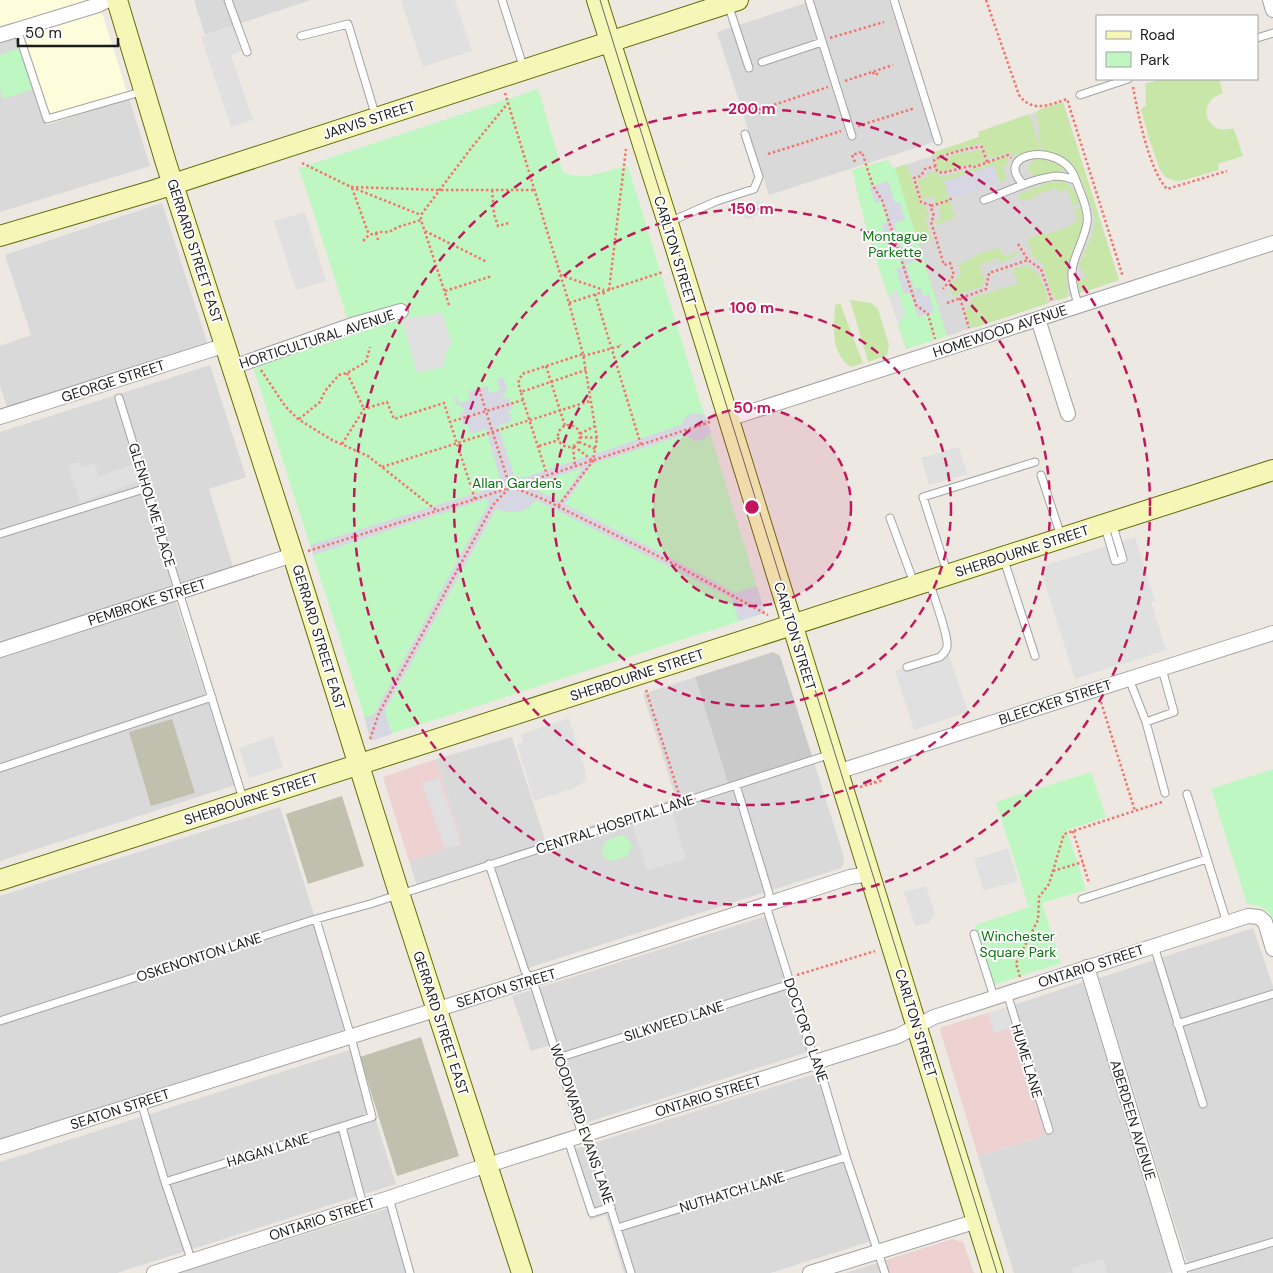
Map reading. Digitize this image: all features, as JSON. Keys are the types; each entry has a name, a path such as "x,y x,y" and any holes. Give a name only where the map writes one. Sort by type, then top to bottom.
{"street":[{"path":"0,35 108,0"},
{"name":"GERRARD STREET EAST","path":"117,0 173,184 226,345 301,553 359,765 522,1273"},
{"name":"CARLTON STREET","path":"597,0 668,223 719,420 792,625 993,1273"},
{"path":"1270,0 1273,10"},
{"name":"JARVIS STREET","path":"0,236 173,184 733,2"},
{"name":"HOMEWOOD AVENUE","path":"719,420 1273,243"},
{"name":"HORTICULTURAL AVENUE","path":"233,366 352,325 401,311"},
{"path":"1038,319 1068,414"},
{"name":"GEORGE STREET","path":"0,418 226,345"},
{"name":"SHERBOURNE STREET","path":"0,880 1273,470"},
{"name":"PEMBROKE STREET","path":"0,650 301,553"},
{"name":"BLEECKER STREET","path":"835,763 1097,689 1273,633"},
{"name":"SEATON STREET","path":"0,1147 436,1009 531,981 850,877 869,874"},
{"name":"ONTARIO STREET","path":"154,1273 487,1165 898,1036 934,1017 1248,916 1260,917 1265,922 1273,950"},
{"name":"ABERDEEN AVENUE","path":"1088,967 1179,1272"},
{"path":"810,1273 977,1221"}],"lane":[{"path":"228,0 247,52"},
{"path":"502,0 524,69"},
{"path":"809,0 852,136"},
{"path":"894,0 938,141"},
{"path":"733,2 749,68"},
{"path":"301,36 348,24 376,118"},
{"path":"17,29 47,119 144,90"},
{"path":"1258,38 1273,33"},
{"path":"762,62 822,41"},
{"path":"1080,95 1130,81"},
{"path":"668,223 717,201 754,189 759,177 745,134"},
{"path":"1023,184 1015,171 1016,165 1020,159 1028,156 1045,155 1056,158 1071,170 1088,215 1088,224 1072,271 1078,306"},
{"path":"984,200 1013,190 1023,184 1055,176 1075,180"},
{"name":"GLENHOLME PLACE","path":"119,398 244,802"},
{"path":"948,575 923,497 1035,462"},
{"path":"1041,475 1061,538"},
{"path":"0,534 147,488"},
{"path":"890,518 922,583 946,639 947,649 940,657 907,668"},
{"path":"1003,557 1035,656"},
{"path":"1146,722 1174,712 1162,669"},
{"path":"1129,679 1146,722 1166,797"},
{"path":"0,768 212,697"},
{"name":"CENTRAL HOSPITAL LANE","path":"399,894 736,785 835,763"},
{"name":"DOCTOR O LANE","path":"736,785 769,894 768,912 789,981 812,1054 820,1069 846,1156 885,1273"},
{"path":"1187,794 1227,923"},
{"path":"1082,899 1207,859"},
{"name":"WOODWARD EVANS LANE","path":"489,864 525,971 535,987 580,1128 592,1148 631,1273"},
{"name":"OSKENONTON LANE","path":"0,1021 399,894"},
{"path":"316,919 351,1037"},
{"name":"HUME LANE","path":"974,934 1000,995 1048,1130"},
{"path":"1154,946 1203,1104"},
{"name":"SILKWEED LANE","path":"558,1058 789,981"},
{"path":"1177,1024 1273,994"},
{"name":"HAGAN LANE","path":"165,1182 372,1117 351,1037"},
{"path":"141,1102 192,1262"},
{"path":"342,1127 363,1205"},
{"path":"568,1140 592,1213 611,1207"},
{"name":"NUTHATCH LANE","path":"617,1228 846,1156"},
{"path":"389,1198 410,1273"},
{"path":"1179,1272 1273,1242"}],"path":[{"path":"986,0 1019,95 1023,101 1038,107 1066,99 1124,280"},
{"path":"822,41 884,22"},
{"path":"755,111 893,66"},
{"path":"873,72 874,75 880,73"},
{"path":"500,77 583,355 597,438 593,460 558,506"},
{"path":"1130,81 1146,143 1157,172 1167,189 1227,171"},
{"path":"449,305 421,215 508,102"},
{"path":"759,113 768,111 767,107"},
{"path":"987,162 982,147 934,160 938,173 970,166 974,167 1008,155 1016,165"},
{"path":"605,296 626,149"},
{"path":"855,162 852,155 862,152 873,186 882,200 916,306 928,314 936,341"},
{"path":"302,163 351,187 421,215"},
{"path":"936,166 924,169 921,176 914,178 921,202 931,206 951,198"},
{"path":"351,187 439,190 533,190"},
{"path":"351,187 369,235"},
{"path":"492,190 494,214 498,226 510,223"},
{"path":"931,206 934,216 931,222 944,265 950,264 954,275 943,289"},
{"path":"363,241 369,235 389,232 398,227 421,220"},
{"path":"425,231 487,262"},
{"path":"376,233 378,240"},
{"path":"1018,244 1028,260 1041,269 1052,304"},
{"path":"947,302 986,290 989,273 1028,260"},
{"path":"569,303 663,272"},
{"path":"560,275 606,291"},
{"path":"445,291 492,276"},
{"path":"595,294 641,445"},
{"path":"960,298 970,330"},
{"path":"548,475 518,383 522,374 620,345"},
{"path":"298,419 320,402 325,391 339,375 366,362 370,347"},
{"path":"252,360 270,381 285,406 298,419 342,444 368,456 436,510"},
{"path":"546,366 565,426"},
{"path":"521,392 586,370"},
{"path":"347,372 364,410"},
{"path":"479,389 510,487"},
{"path":"450,422 523,400"},
{"path":"382,467 590,401"},
{"path":"342,444 364,410 387,402 394,419 444,403 474,499"},
{"path":"301,553 719,420"},
{"path":"593,460 573,446 565,446 559,440 559,431 565,426 575,427 580,435 597,438"},
{"path":"573,446 578,442 580,435 595,426"},
{"path":"539,446 559,440"},
{"path":"578,442 596,449"},
{"path":"573,446 575,466"},
{"path":"510,487 538,496 698,577 768,615"},
{"path":"370,739 379,713 493,505 510,487"},
{"path":"1097,689 1135,811"},
{"path":"646,690 682,803"},
{"path":"874,783 886,770"},
{"path":"860,787 884,780"},
{"path":"1020,977 1016,963 1038,920 1039,897 1049,884 1064,834 1135,811 1166,797"},
{"path":"1073,831 1089,883"},
{"path":"1053,871 1083,862"},
{"path":"789,981 875,951"}],"shaded area":[{"path":"0,0 98,0 129,98 46,125 14,22 0,26"},
{"path":"194,0 311,0 205,35"},
{"path":"401,0 455,0 472,51 423,67"},
{"path":"815,0 889,0 934,142 769,195 717,32"},
{"path":"14,22 46,124 129,98 150,166 0,212 0,26"},
{"path":"233,26 241,51 231,55 253,120 231,127 201,37"},
{"path":"1063,102 1119,280 947,336 895,168 932,156 935,152 979,137 978,132"},
{"path":"994,165 999,182 949,199 944,181"},
{"path":"888,181 895,203 900,202 905,220 894,223 901,247 912,244 917,260 906,264 914,289 920,288 923,296 929,294 934,312 918,317 910,293 904,294 896,269 903,267 896,246 889,248 882,224 888,222 881,201 875,203 870,187"},
{"path":"758,201 769,211 747,219 735,210"},
{"path":"162,203 208,345 8,410 0,386 0,346 31,335 5,255"},
{"path":"305,212 326,281 296,290 274,221"},
{"path":"896,289 905,314 898,324 889,298"},
{"path":"442,313 452,344 447,349 443,367 417,373 402,319"},
{"path":"210,365 246,477 209,489 233,567 0,641 0,432"},
{"path":"503,377 507,388 503,395 505,399 509,398 513,409 509,411 512,421 498,426 514,475 520,479 681,425 685,418 692,413 705,415 711,432 704,439 696,441 685,435 592,464 565,504 735,593 757,586 765,613 739,621 731,598 536,500 530,507 519,512 507,512 496,509 388,705 385,712 392,734 371,741 364,717 370,717 374,714 489,503 486,499 313,555 310,545 498,486 500,479 486,429 471,434 467,424 463,425 460,415 460,413 464,412 463,407 456,404 454,398 457,397 459,403 470,400 468,392 487,386 490,393 500,390 497,379","holes":["583,468 560,501 538,491 538,482"]},
{"path":"959,447 967,474 929,485 921,458"},
{"path":"79,462 81,468 94,463 99,476 134,464 139,482 80,502 68,466"},
{"path":"1135,537 1155,601 1151,602 1166,650 1075,679 1040,567"},
{"path":"175,600 235,785 0,861 0,657"},
{"path":"773,652 780,656 812,756 728,783 695,677"},
{"path":"948,653 968,712 914,730 895,671"},
{"path":"695,677 728,783 812,756 844,857 841,868 522,970 487,862 417,885 409,861 463,844 436,759 512,737 545,840 676,798 643,694"},
{"path":"569,718 584,767 585,781 575,788 534,801 517,744 523,742 521,734"},
{"path":"172,719 195,793 151,806 129,732"},
{"path":"273,736 283,767 249,778 239,748"},
{"path":"436,759 463,844 409,861 383,777"},
{"path":"439,778 461,844 445,849 422,783"},
{"path":"342,796 364,866 308,884 286,814"},
{"path":"280,807 350,1028 0,1139 0,896"},
{"path":"671,809 686,859 647,871 632,822"},
{"path":"1008,848 1018,881 984,891 974,859"},
{"path":"926,886 935,913 929,923 915,926 904,892"},
{"path":"766,916 808,1052 576,1126 550,1045 531,1051 512,996"},
{"path":"1253,928 1273,986 1273,1273 1190,1273 1099,978"},
{"path":"1083,982 1171,1272 1107,1273 1103,1259 1072,1269 1073,1273 1014,1273 978,1156 1046,1135 1008,1007"},
{"path":"1008,1007 1046,1135 978,1156 940,1030 942,1027"},
{"path":"1008,1007 1014,1027 994,1033 988,1013"},
{"path":"421,1037 459,1156 397,1176 360,1057"},
{"path":"353,1049 396,1184 117,1273 0,1273 0,1162"},
{"path":"818,1073 872,1241 770,1273 624,1273 606,1215 590,1220 568,1151"},
{"path":"389,1208 409,1273 180,1273"},
{"path":"952,1239 963,1242 974,1273 880,1273 877,1263"},
{"path":"1103,1259 1107,1273 1073,1273 1072,1268"},
{"path":"877,1263 880,1273 845,1273"}],"green space":[{"path":"20,48 33,89 3,99 0,89 0,55"},
{"path":"1158,80 1219,80 1223,93 1213,98 1209,103 1207,107 1208,120 1214,127 1219,129 1234,129 1243,156 1218,164 1219,170 1184,180 1176,181 1167,178 1159,167 1141,109 1146,105 1145,84"},
{"name":"Allan Gardens","path":"538,89 563,172 571,175 587,176 628,166 765,613 372,740 253,367 401,319 407,302 348,320 299,168"},
{"path":"1063,102 1119,280 1084,292 1077,283 1086,277 1079,264 1093,230 1094,215 1077,173 1067,162 1042,151 1038,135 1040,135 1036,112"},
{"path":"1029,114 1041,151 1031,151 1011,156 1009,152 988,159 981,143 932,156 935,152 979,137 978,132"},
{"path":"981,149 985,161 973,166 971,164 939,172 936,161 967,151 970,153"},
{"path":"1007,156 1009,163 1003,167 1007,180 999,182 994,166 944,182 949,199 936,203 933,196 923,200 917,180 927,177 927,174 936,171 942,177 989,164 989,162"},
{"path":"1037,158 1054,162 1063,167 1063,171 1037,177 1033,176 1028,169 1029,165"},
{"name":"Montague Parkette","path":"888,160 891,167 895,168 907,164 921,205 925,205 929,217 925,218 932,240 919,244 947,336 904,294 906,349 898,324 904,314 896,289 889,298 868,234 852,170"},
{"name":"Montague Parkette","path":"888,160 891,167 895,168 947,336 906,349 898,324 904,314 896,289 889,298 868,234 852,170"},
{"path":"1056,180 1072,188 1080,204 1073,206 1067,189 1058,192 1056,188 1035,195 1035,198 1019,200 1018,197 1021,193"},
{"path":"950,201 955,218 935,225 934,222 941,219 939,205"},
{"path":"1081,208 1081,234 1069,262 1067,295 1066,298 1057,300 1053,297 1042,263 1033,257 1027,239 1046,232 1047,234 1069,227 1069,224 1078,221 1074,210"},
{"path":"999,248 1005,256 1017,252 1018,255 1000,263 999,258 980,265 985,283 983,286 953,296 949,287 961,273 958,263 974,258 974,255"},
{"path":"1027,265 1040,276 1048,299 1046,304 973,328 969,325 964,309 967,309 973,300 971,298 1018,285 1013,269"},
{"path":"850,300 871,303 878,309 889,345 887,355 868,362"},
{"path":"840,303 863,363 851,367 844,361 836,347 835,305"},
{"path":"1273,769 1273,919 1262,908 1247,904 1211,789"},
{"name":"Winchester Square Park","path":"1091,772 1106,817 1067,830 1086,890 1042,903 1061,963 993,985 975,925 1029,907 996,802"},
{"path":"622,835 629,840 632,847 628,856 611,861 604,857 602,850 606,841"}],"tram line":[{"path":"600,0 997,1273"}]}
